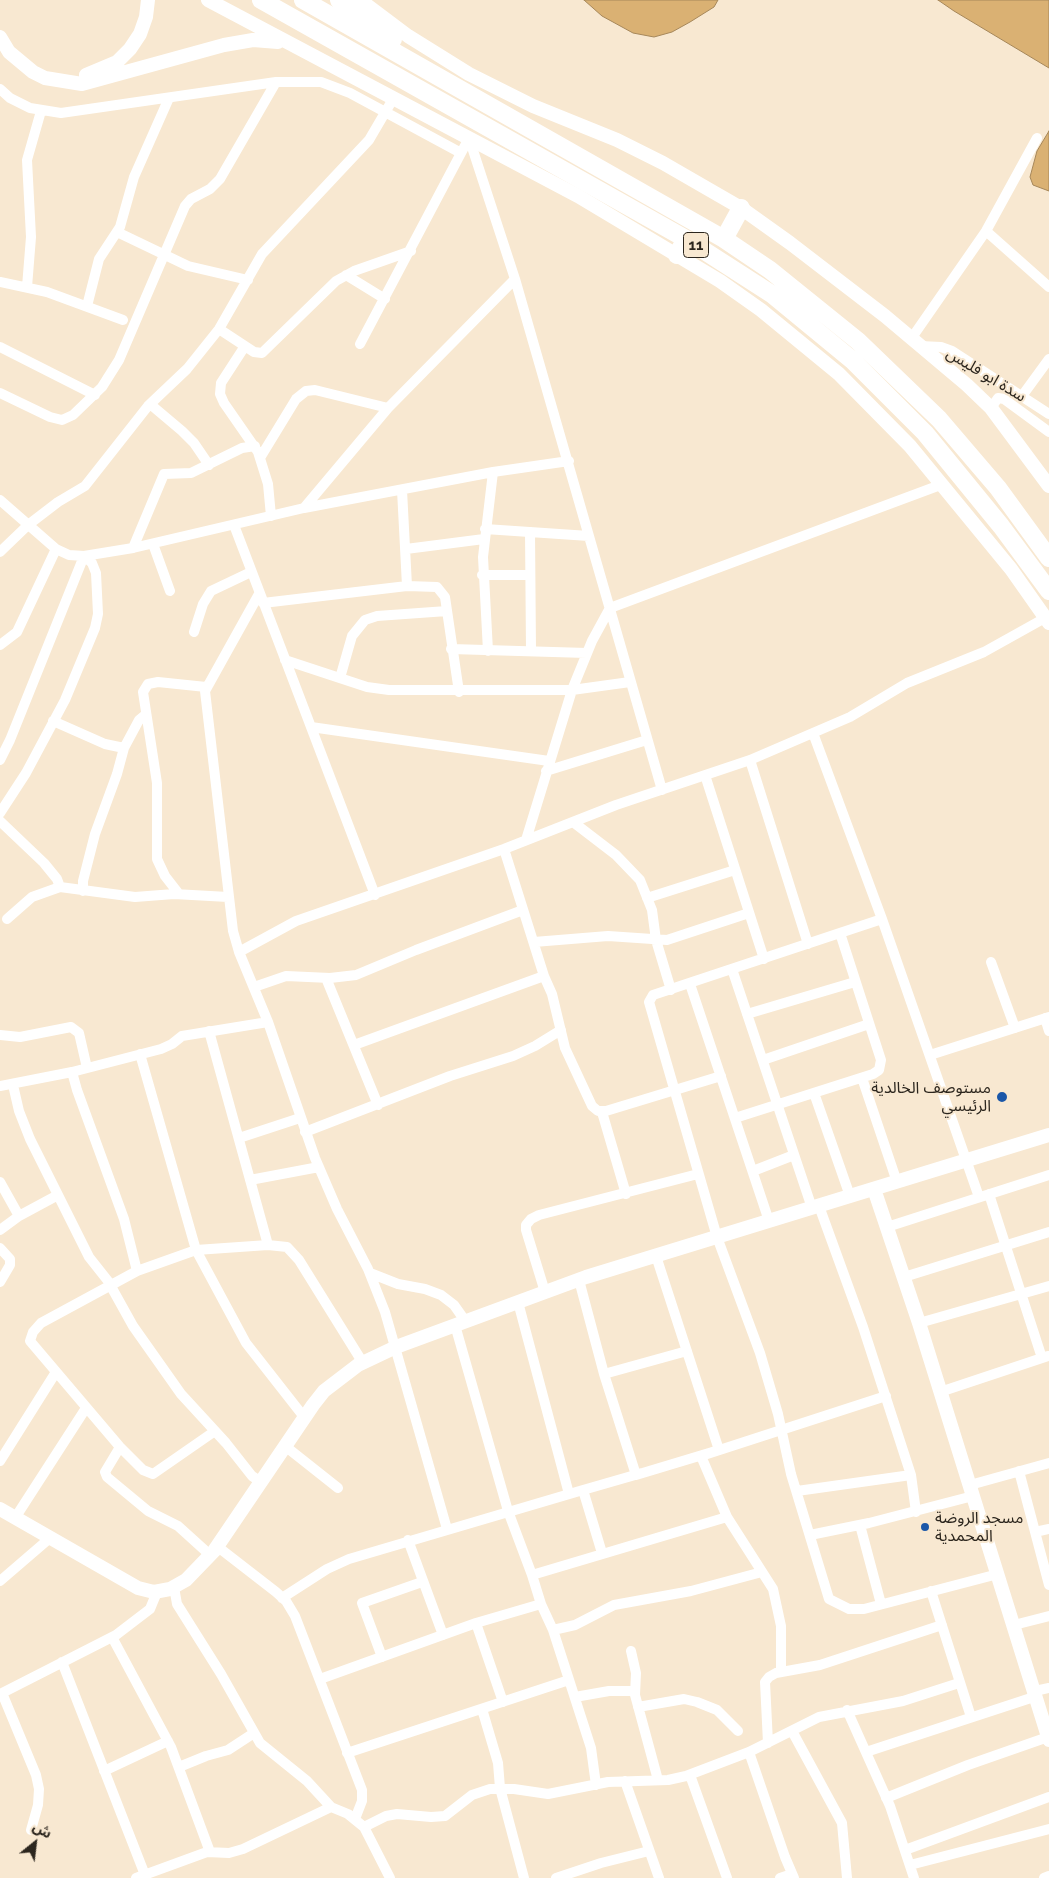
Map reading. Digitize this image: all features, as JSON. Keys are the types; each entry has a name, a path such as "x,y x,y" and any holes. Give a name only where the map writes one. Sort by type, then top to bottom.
{"highway":[{"name":"11","path":"261,0 686,239 772,295 858,366 930,440 1019,565 1049,592"},
{"name":"11","path":"303,0 456,84 724,239 770,270 815,305 900,379 940,419 998,488 1049,558"},
{"path":"339,0 456,84 445,102"},
{"path":"724,239 741,208"},
{"path":"677,255 686,239"}],"main road":[{"path":"58,80 86,75 116,62 130,49 140,34 146,17 148,0"},
{"path":"208,0 295,48 570,191 677,255 754,305 801,341 876,409 1019,565 1047,620"},
{"path":"360,0 408,36 469,74 533,106 640,151 741,208 838,278 967,384 991,408 1049,486"},
{"path":"0,37 9,52 20,63 45,78 82,84 238,42 267,40 295,48"},
{"path":"0,1509 125,1582 157,1592 174,1587 186,1580 214,1551 284,1446 324,1391 362,1363 396,1347 579,1280 1049,1135"},
{"path":"874,1189 919,1323 1049,1739"}],"street":[{"path":"0,92 19,104 41,111 71,112 276,82 311,81 331,84 461,153"},
{"path":"0,393 50,417 62,420 70,417 95,394 119,360 187,203 194,197 214,187 220,179 276,82"},
{"path":"87,306 99,259 117,232 134,177 169,98"},
{"path":"0,552 28,525 58,502 85,486 150,404 177,380 219,329 266,249 369,140 394,99"},
{"path":"27,287 31,237 27,160 41,111"},
{"path":"360,344 411,251 469,138"},
{"path":"469,138 515,279 569,461 662,790"},
{"path":"915,342 986,232 1037,138"},
{"path":"117,232 200,270 248,280"},
{"path":"986,232 1049,286"},
{"path":"219,329 258,353 266,351 326,288 346,275 411,251"},
{"path":"346,275 384,299"},
{"path":"304,508 388,408 515,279"},
{"path":"0,282 27,287 87,306 123,320"},
{"name":"سدة ابو فليس","path":"915,342 952,351 1049,414"},
{"path":"245,346 221,383 220,394 224,404 255,446 268,484 271,516"},
{"path":"0,347 95,394"},
{"path":"1022,396 1049,359"},
{"path":"260,458 296,399 306,391 314,390 388,408"},
{"name":"سدة ابو فليس","path":"991,408 998,398 1004,398 1049,432"},
{"path":"150,404 194,443 209,465"},
{"path":"133,548 164,474 191,473 242,448 255,446"},
{"path":"0,500 56,549 69,555 84,556 152,544 304,508 493,472 569,461"},
{"path":"488,651 482,575 493,472"},
{"path":"526,840 572,690 587,652 610,608 943,484"},
{"path":"402,490 408,586"},
{"path":"234,524 375,895"},
{"path":"406,549 485,534 530,532 589,536"},
{"path":"530,532 531,651"},
{"path":"152,544 170,591"},
{"path":"0,645 16,632 56,549"},
{"path":"0,813 26,773 73,682 97,620 96,573 92,563 84,556"},
{"path":"0,760 10,740 84,556"},
{"path":"194,632 203,604 211,591 251,572"},
{"path":"482,575 529,575"},
{"path":"261,599 408,586 430,585 440,588 444,594 459,692"},
{"path":"261,599 206,687 205,702 228,897 239,952 268,1022 300,1118 319,1167 370,1273 396,1347 416,1425 447,1528"},
{"path":"340,678 352,636 365,620 378,616 447,611"},
{"path":"239,952 296,921 375,895 573,822 750,760 860,712 907,683 984,652 1047,620"},
{"path":"451,649 587,652"},
{"path":"285,660 340,678 389,690 459,692 572,690 630,682"},
{"path":"179,894 165,876 157,859 157,783 145,715 143,692 151,683 206,687"},
{"path":"83,891 83,881 95,834 117,774 124,748 140,720 145,715"},
{"path":"53,721 98,741 124,748"},
{"path":"311,727 548,766 647,740"},
{"path":"813,733 882,919 979,1197"},
{"path":"750,760 808,944"},
{"path":"705,775 764,959"},
{"path":"0,821 44,863 57,878 60,887"},
{"path":"573,822 632,870 640,880 652,910 656,940 671,990"},
{"path":"504,849 544,976 552,994 571,1065 590,1104 602,1112 626,1194"},
{"path":"647,898 735,870"},
{"path":"7,919 32,897 60,887 135,897 179,894 228,897"},
{"path":"254,987 286,976 326,978 356,975 416,950 524,910"},
{"path":"534,942 608,936 667,940 749,913"},
{"path":"882,919 653,996 649,1002 673,1092 717,1237 760,1353 797,1491 829,1599 844,1608 855,1610 998,1574"},
{"path":"735,1118 862,1078 877,1072 881,1065 840,933"},
{"path":"991,962 1015,1028"},
{"path":"732,969 794,1155 886,1396 911,1475 916,1512"},
{"path":"354,1045 544,976"},
{"path":"326,978 378,1105"},
{"path":"747,1014 856,982"},
{"path":"690,984 770,1221"},
{"path":"930,1055 1047,1018 1049,1031"},
{"path":"0,1086 72,1072 140,1054 172,1044 182,1036 268,1022"},
{"path":"763,1060 869,1024"},
{"path":"0,1035 20,1037 71,1027 79,1033 87,1068"},
{"path":"305,1132 442,1079 513,1056 561,1030"},
{"path":"209,1031 268,1245"},
{"path":"140,1054 196,1250 246,1343 304,1417"},
{"path":"72,1072 124,1219 137,1271"},
{"path":"602,1112 721,1076"},
{"path":"862,1078 897,1182"},
{"path":"13,1085 19,1111 30,1139 89,1257 111,1285 133,1326 181,1394 252,1476 261,1482"},
{"path":"814,1093 850,1196"},
{"path":"239,1138 300,1118"},
{"path":"753,1171 794,1155"},
{"path":"250,1180 319,1167"},
{"path":"545,1292 526,1230 528,1222 539,1215 698,1174"},
{"path":"887,1227 1049,1175"},
{"path":"0,1182 19,1216"},
{"path":"940,1392 1046,1357 1022,1294 989,1194"},
{"path":"0,1230 19,1216 58,1195"},
{"path":"904,1278 1049,1232"},
{"path":"215,1431 152,1474 143,1470 120,1447 30,1341 33,1332 41,1323 137,1271 196,1250 268,1245 287,1247 299,1260 362,1363"},
{"path":"0,1248 10,1259 10,1266 0,1282"},
{"path":"656,1256 719,1450"},
{"path":"370,1273 398,1284 425,1289 441,1295 454,1305 461,1323 508,1511 570,1680 591,1748 596,1785"},
{"path":"579,1280 604,1374 636,1475"},
{"path":"919,1323 1049,1286"},
{"path":"518,1302 569,1494"},
{"path":"604,1374 687,1351"},
{"path":"0,1461 56,1372"},
{"path":"282,1598 327,1569 349,1559 447,1528 701,1456 781,1428 886,1396"},
{"path":"15,1518 86,1408"},
{"path":"284,1446 338,1488"},
{"path":"120,1447 105,1472 107,1477 148,1511 178,1526 282,1598 295,1616 362,1794 362,1801 355,1818"},
{"path":"636,1475 719,1450"},
{"path":"701,1456 727,1516 773,1589 778,1608 781,1672"},
{"path":"810,1535 916,1512 1019,1471 1049,1463"},
{"path":"1019,1471 1049,1585"},
{"path":"797,1491 911,1475"},
{"path":"583,1490 602,1554"},
{"path":"532,1575 727,1516"},
{"path":"860,1525 881,1604"},
{"path":"1035,1532 1049,1528"},
{"path":"0,1581 50,1538"},
{"path":"408,1540 443,1635"},
{"path":"553,1630 575,1625 614,1605 691,1591 762,1572"},
{"path":"382,1657 362,1602 422,1582"},
{"path":"174,1587 176,1604 221,1674 260,1743 307,1781 331,1807 355,1818 364,1827 390,1878"},
{"path":"931,1591 971,1717"},
{"path":"31,1830 38,1805 39,1789 36,1775 1,1694 112,1637 150,1609 157,1592"},
{"path":"320,1679 476,1623 541,1604"},
{"path":"1014,1625 1049,1616"},
{"path":"476,1623 503,1702"},
{"path":"768,1743 765,1682 772,1675 820,1665 942,1625"},
{"path":"112,1637 180,1767 210,1852"},
{"path":"632,1651 636,1673 634,1691 658,1780"},
{"path":"62,1662 104,1771 140,1876 210,1852 229,1853 243,1849 331,1807"},
{"path":"347,1753 570,1680"},
{"path":"364,1827 386,1816 397,1814 445,1816 472,1795 500,1788 548,1794 625,1781 658,1780 690,1775 749,1752 819,1717 847,1710 903,1701 959,1683"},
{"path":"866,1752 971,1717 1049,1688"},
{"path":"575,1697 609,1691 634,1691"},
{"path":"638,1707 684,1699 697,1702 717,1710 738,1731"},
{"path":"482,1709 498,1763 500,1788 524,1878"},
{"path":"847,1710 886,1798 914,1878"},
{"path":"792,1731 842,1823 847,1878"},
{"path":"180,1767 206,1756 228,1750 254,1733"},
{"path":"886,1798 968,1764 1049,1739"},
{"path":"104,1771 168,1741"},
{"path":"749,1752 793,1876 780,1878"},
{"path":"690,1775 727,1878"},
{"path":"625,1781 659,1878"},
{"path":"905,1850 1049,1797"},
{"path":"910,1865 1049,1829"},
{"path":"556,1878 601,1863 649,1851"},
{"path":"1044,1878 1049,1876"}],"shaded area":[{"path":"584,0 718,0 714,7 690,22 672,32 654,37 633,33 602,16"},
{"path":"938,0 1049,0 1049,68 954,11"},
{"path":"1049,131 1049,191 1033,185 1030,177 1037,151"}],"place":[{"name":"مستوصف الخالدية الرئيسي","path":"1002,1097"},
{"name":"مسجد الروضة المحمدية","path":"925,1527"}]}
